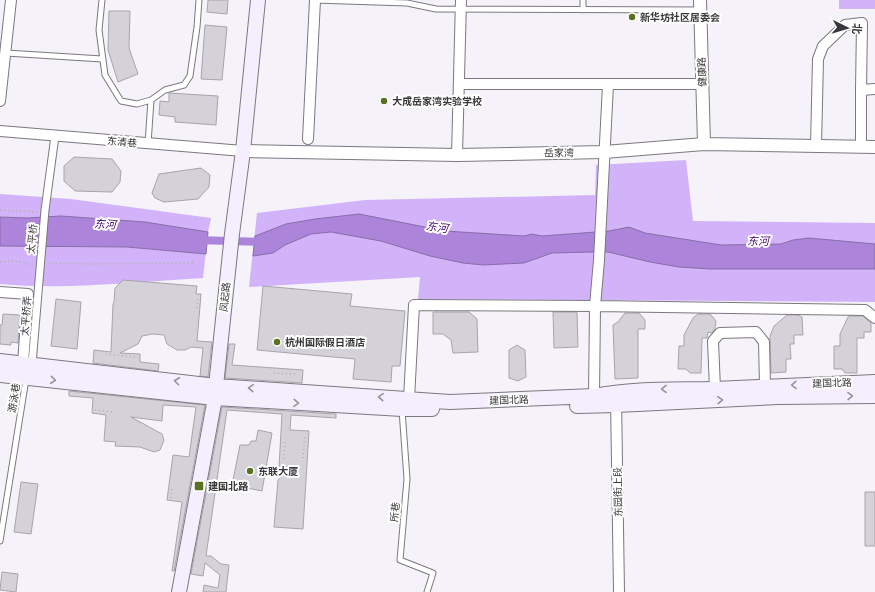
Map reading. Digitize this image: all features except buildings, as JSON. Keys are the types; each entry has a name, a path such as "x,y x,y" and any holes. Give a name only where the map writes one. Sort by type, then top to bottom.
{"main road":[{"name":"凤起路","path":"179,592 215,392 232,234 243,151 258,0"},
{"name":"建国北路","path":"0,362 27,364 215,392"},
{"name":"建国北路","path":"0,375 215,392 405,404 616,399 875,396"},
{"name":"建国北路","path":"405,404 594,396 616,399 657,389 715,389 875,382"}],"street":[{"path":"0,101 11,0"},
{"path":"308,139 315,0"},
{"path":"457,155 461,5"},
{"name":"健康路","path":"700,5 704,144"},
{"path":"816,146 818,59 823,46 845,25 862,22 861,147"},
{"path":"459,84 702,84"},
{"path":"594,396 595,306 599,260 608,85"},
{"path":"861,90 875,89"},
{"name":"东清巷","path":"0,131 243,151"},
{"path":"45,210 55,136"},
{"name":"岳家湾","path":"243,151 457,155 604,152 704,144 875,147"},
{"name":"太平桥","path":"40,269 45,210"},
{"name":"太平桥弄","path":"27,364 40,269"},
{"path":"0,292 28,294 27,364"},
{"path":"405,404 414,305 865,310 875,318"},
{"path":"715,389 713,341 720,333 756,332 764,342 765,386"},
{"name":"东园街上段","path":"616,399 619,592"}],"lane":[{"path":"102,0 99,30 104,75 121,102 137,104 151,100 165,90 184,85 190,76 199,0"},
{"path":"315,0 407,3 436,9 461,5 583,10 700,5"},
{"path":"583,0 583,10"},
{"path":"6,53 102,59"},
{"path":"148,144 151,100"},
{"name":"游泳巷","path":"0,541 26,378"},
{"name":"所巷","path":"405,404 407,479 400,560 433,573 427,592"}],"path":[{"path":"0,210 34,212 45,210"},
{"path":"0,262 13,261 32,264 40,269 51,263 193,263"},
{"path":"197,308 198,297"},
{"path":"106,354 135,357"},
{"path":"274,373 295,374"},
{"path":"95,410 112,412"},
{"path":"303,458 305,434"},
{"path":"284,459 285,442"},
{"path":"171,498 172,489"}],"shaded area":[{"path":"839,0 875,0 875,9 839,9"},
{"path":"686,160 693,221 875,223 875,302 418,299 420,277 249,287 257,213 365,200 595,195 596,165"},
{"path":"0,194 71,199 211,218 203,278 76,286 25,286 0,284"}],"water":[{"path":"359,214 445,231 524,236 532,234 542,236 609,231 629,227 645,233 721,245 781,244 793,240 809,238 875,244 875,269 710,269 679,267 608,252 552,253 524,263 483,265 463,263 430,256 381,241 331,232 311,234 285,245 273,253 253,256 255,236 286,224"},
{"path":"61,216 145,222 208,232 206,254 127,247 0,246 0,217 27,218"}],"waterway":[{"name":"东河","path":"196,240 265,242"}],"place":[{"name":"新华坊社区居委会","path":"632,17"},
{"name":"大成岳家湾实验学校","path":"384,101"},
{"name":"杭州国际假日酒店","path":"277,342"},
{"name":"东联大厦","path":"250,471"},
{"name":"建国北路","path":"199,486"}]}
